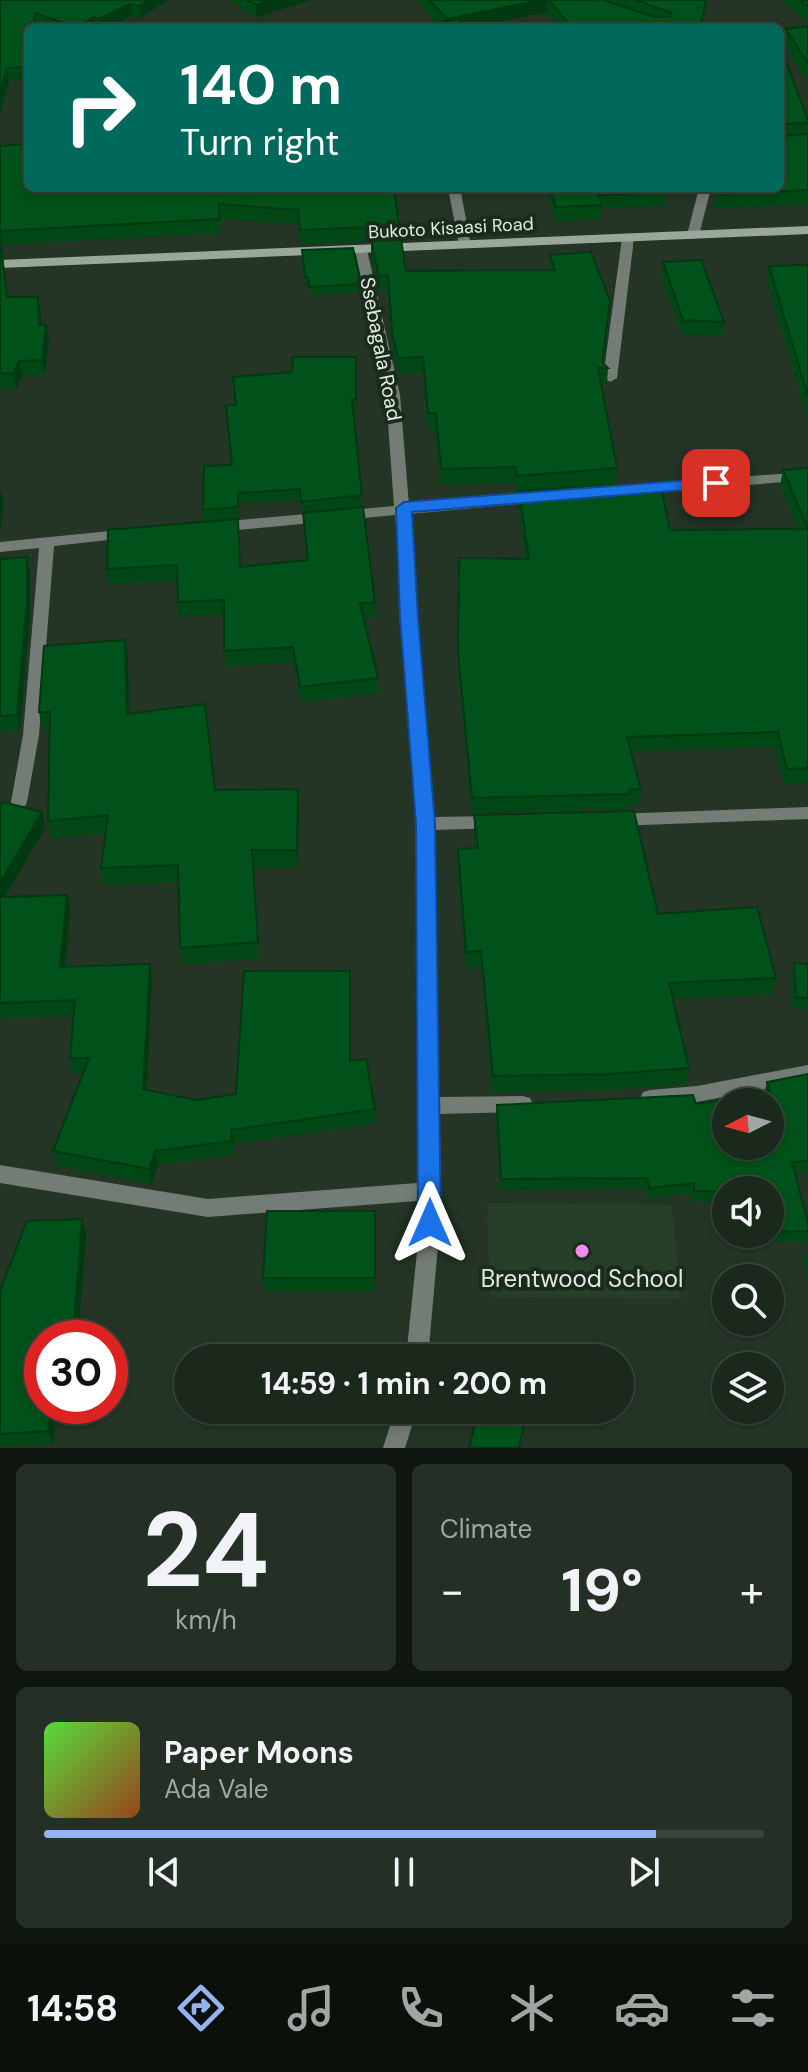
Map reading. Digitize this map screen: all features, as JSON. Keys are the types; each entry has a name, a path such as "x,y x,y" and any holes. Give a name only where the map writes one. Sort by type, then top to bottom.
{"main road":[{"name":"Bukoto Kisaasi Road","path":"0,264 808,230"}],"street":[{"path":"784,37 808,34"},
{"path":"455,192 465,245"},
{"path":"693,235 704,192"},
{"path":"610,378 628,238"},
{"name":"Ssebagala Road","path":"361,250 393,395 426,824 430,1191 418,1344"},
{"path":"623,490 808,476"},
{"path":"202,528 561,495"},
{"path":"0,547 140,533"},
{"path":"19,802 31,735 47,541"},
{"path":"601,821 808,813"},
{"path":"426,824 521,822"},
{"path":"637,1099 697,1094 808,1073"},
{"path":"429,1106 548,1103"},
{"path":"0,1174 208,1208 430,1191"},
{"path":"394,1448 402,1424"}],"shaded area":[{"name":"Brentwood School","path":"487,1203 672,1205 681,1299 490,1297"}],"building":[{"path":"0,0 148,0 139,6 130,4 99,19 94,17 83,24 66,24 35,13 34,24 24,24 23,67 7,68 0,93"},
{"path":"247,0 273,0 256,5"},
{"path":"429,0 540,0 447,19"},
{"path":"549,0 603,0 653,17 670,17 672,13 636,0 706,0 701,24 569,24"},
{"path":"458,19 461,24 429,24"},
{"path":"808,26 808,64 786,29"},
{"path":"784,56 808,121 784,124"},
{"path":"808,134 808,190 784,191 784,136"},
{"path":"24,144 24,192 395,192 399,226 300,230 298,210 219,204 219,219 0,231 0,146"},
{"path":"551,192 667,192 599,195 602,205 556,207"},
{"path":"717,192 762,192 716,194"},
{"path":"401,239 406,271 555,270 550,255 591,252 610,301 602,362 608,368 598,368 617,468 517,476 516,467 441,469 436,413 428,413 423,357 398,358 392,333 388,275 379,276 371,240"},
{"path":"353,248 361,284 309,287 302,250"},
{"path":"0,255 7,297 38,297 39,325 46,325 42,360 19,361 13,374 0,373"},
{"path":"701,260 724,322 683,320 663,262"},
{"path":"808,265 808,396 769,266"},
{"path":"293,357 356,357 356,400 352,400 362,495 301,502 300,489 238,493 238,507 203,510 204,466 232,465 226,405 236,405 233,377 292,372"},
{"path":"808,468 808,529 783,470"},
{"path":"660,483 670,530 808,529 808,768 787,769 778,732 627,737 641,789 629,790 630,794 472,798 458,653 459,558 529,559 519,491"},
{"path":"363,507 375,603 360,603 378,678 300,687 293,647 224,651 224,600 178,602 177,565 107,569 108,530 238,519 240,567 308,560 303,513"},
{"path":"27,557 27,598 17,715 0,716 0,559"},
{"path":"125,640 127,714 205,704 215,790 298,789 297,850 252,850 258,942 180,948 178,865 101,868 108,815 48,821 50,712 39,712 44,646"},
{"path":"3,802 42,812 0,883 0,806"},
{"path":"634,811 658,914 757,907 776,978 669,983 689,1068 610,1074 493,1076 481,951 466,952 458,849 478,848 474,815"},
{"path":"67,895 60,967 150,964 143,1089 196,1100 236,1094 244,971 350,971 350,1061 366,1059 375,1109 231,1130 232,1141 155,1151 149,1169 53,1151 89,1058 70,1058 75,1000 0,1003 0,897"},
{"path":"794,963 808,964 808,998 796,997"},
{"path":"808,1074 808,1161 792,1162 808,1231 784,1232 784,1176 712,1176 712,1192 694,1191 694,1183 649,1188 647,1178 501,1179 497,1105 693,1095 696,1104 712,1102 712,1160 784,1160 784,1088 768,1088 767,1082"},
{"path":"267,1211 375,1211 375,1278 263,1278"},
{"path":"82,1219 74,1320 24,1320 24,1424 49,1424 48,1431 0,1434 0,1291 27,1221"},
{"path":"475,1424 524,1424 519,1448 469,1448"}],"place":[{"name":"Brentwood School","path":"582,1251"}],"route":[{"path":"430,1223 426,824 409,617 404,508 716,483"}]}
